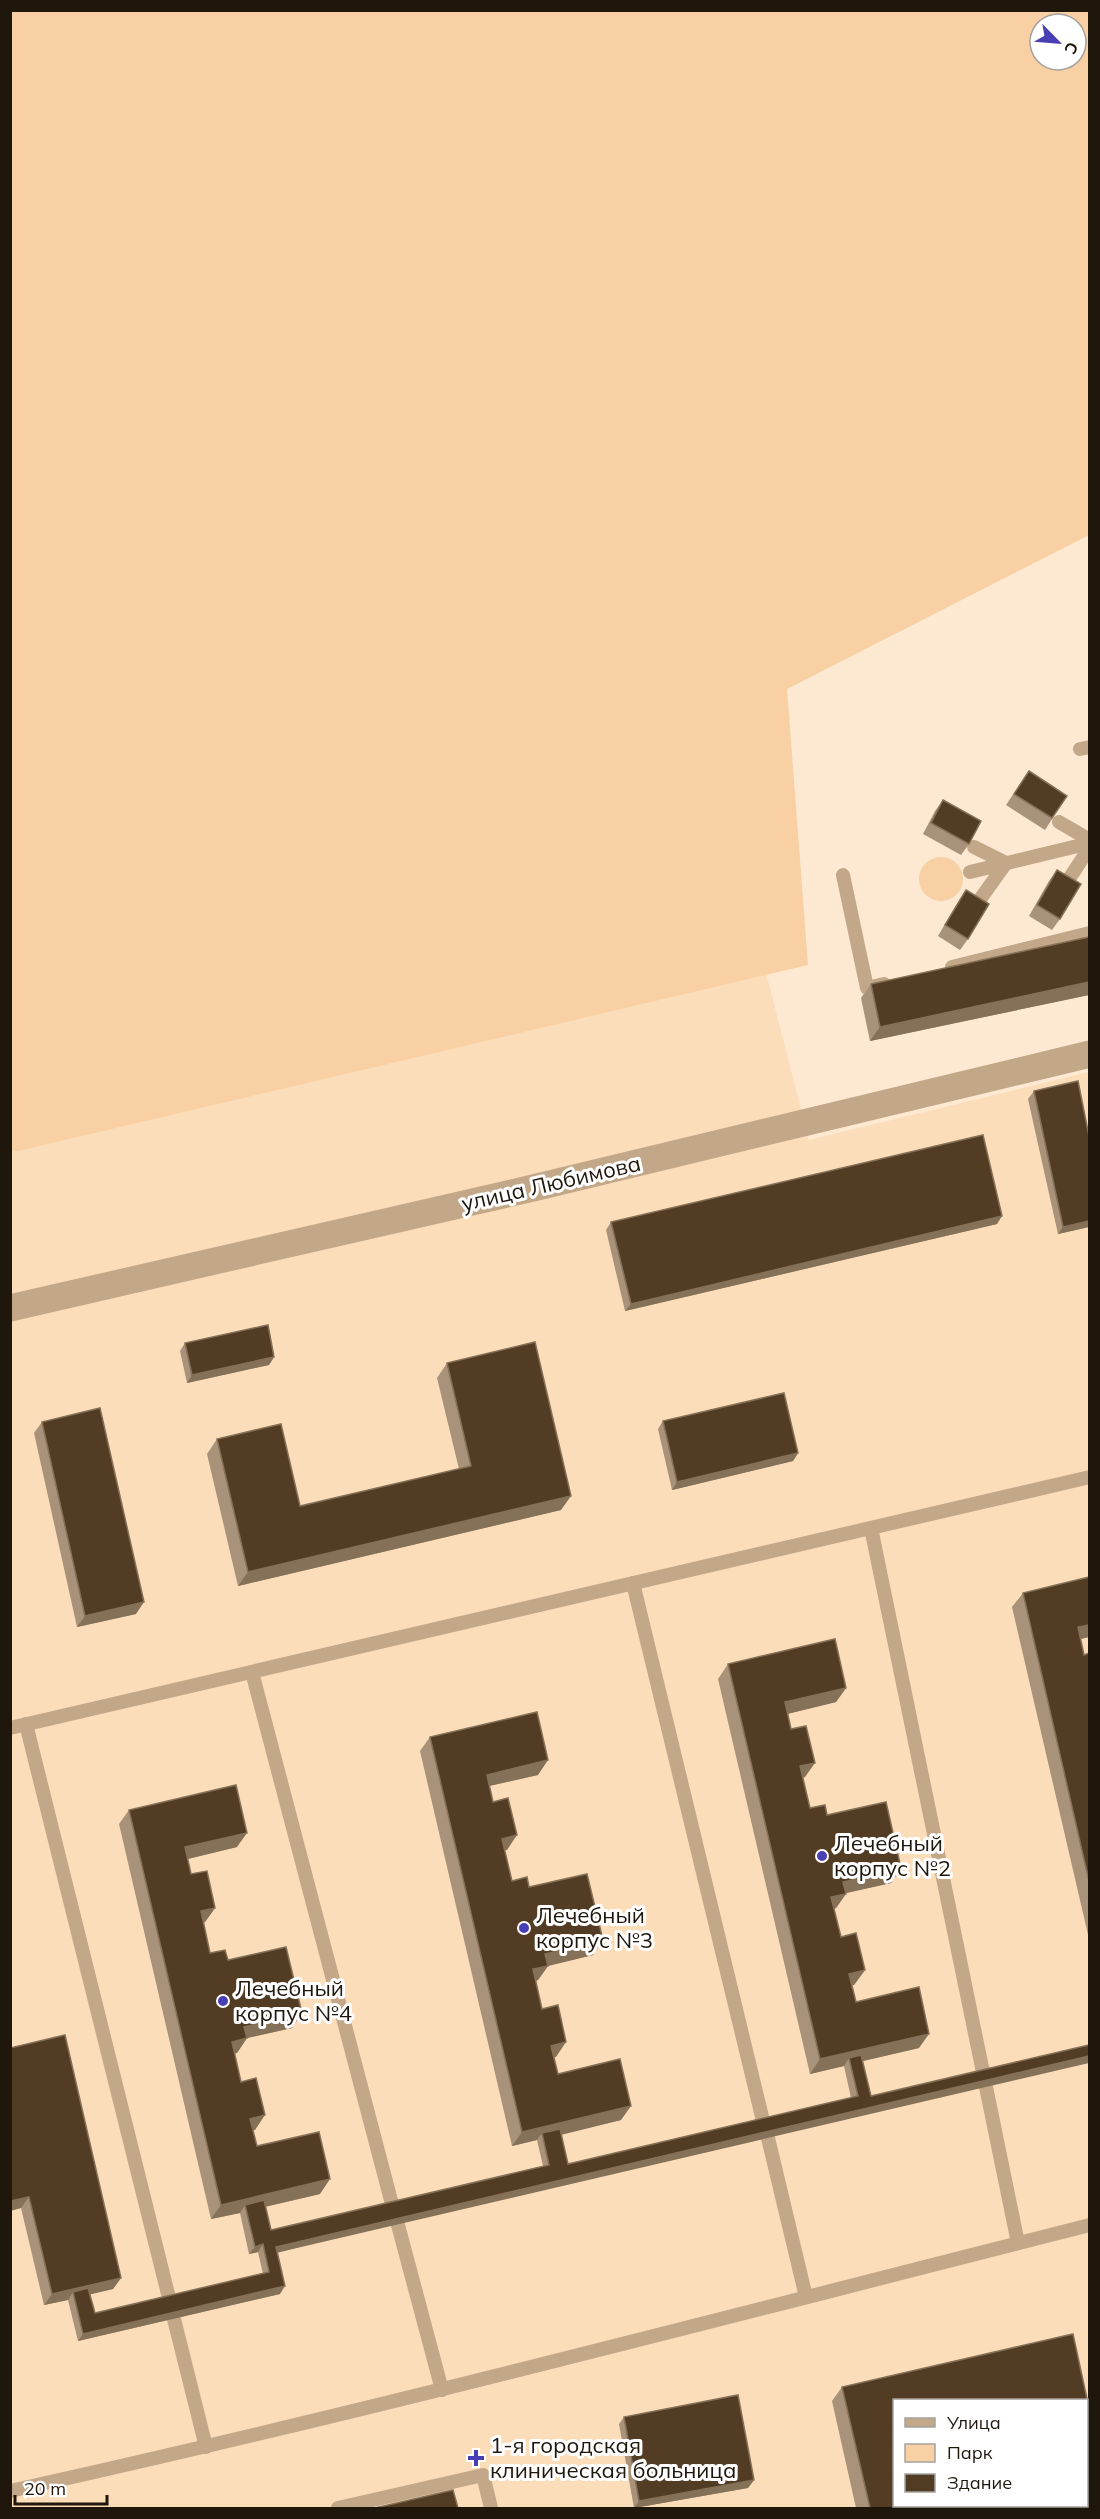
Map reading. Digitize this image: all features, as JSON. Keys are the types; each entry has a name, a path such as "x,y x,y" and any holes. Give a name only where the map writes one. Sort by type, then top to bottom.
{"street":[{"name":"улица Любимова","path":"10,1308 544,1185 1089,1054"}],"lane":[{"path":"1059,822 1089,843"},
{"path":"970,872 1089,843"},
{"path":"1069,879 1089,843"},
{"path":"974,847 1006,863"},
{"path":"981,898 1006,863"},
{"path":"843,875 867,988 901,980"},
{"path":"934,972 1089,933"},
{"path":"10,1728 1089,1477"},
{"path":"871,1528 1018,2243"},
{"path":"633,1583 806,2297"},
{"path":"252,1672 393,2208"},
{"path":"26,1724 170,2302"},
{"path":"398,2225 442,2390"},
{"path":"10,2491 206,2448 442,2390 1089,2225"},
{"path":"174,2319 206,2448"},
{"path":"338,2508 483,2475 491,2508"}],"shaded area":[{"path":"758,942 809,1140 1089,1072 1089,2508 11,2508 10,1113"}],"green space":[{"path":"11,10 1089,11 1089,535 787,689 808,965 18,1151 11,1150"},
{"path":"941,857 957,863 963,879 957,895 941,901 925,895 919,879 925,863"}],"building":[{"path":"1029,771 1067,796 1052,818 1014,794"},
{"path":"943,800 981,821 969,844 931,823"},
{"path":"1057,870 1081,884 1060,919 1037,905"},
{"path":"966,890 989,904 968,939 945,925"},
{"path":"1089,937 1089,982 880,1027 871,984"},
{"path":"1078,1081 1089,1136 1089,1221 1063,1227 1034,1091"},
{"path":"983,1135 1002,1216 631,1304 611,1222"},
{"path":"268,1325 274,1357 192,1375 185,1343"},
{"path":"535,1342 571,1496 248,1572 217,1439 281,1424 300,1506 471,1466 447,1363"},
{"path":"784,1393 798,1453 677,1482 663,1421"},
{"path":"100,1408 144,1602 85,1616 42,1422"},
{"path":"1089,1577 1089,1625 1078,1627 1084,1655 1089,1653 1089,1881 1023,1593"},
{"name":"Лечебный корпус №2","path":"835,1639 846,1688 785,1702 791,1729 806,1726 815,1763 800,1766 810,1808 825,1805 827,1815 886,1802 901,1868 843,1882 846,1894 831,1897 841,1937 856,1933 865,1970 849,1974 856,2002 919,1987 929,2034 820,2059 728,1664"},
{"name":"Лечебный корпус №3","path":"537,1712 548,1760 487,1775 493,1802 508,1798 517,1835 502,1839 512,1881 527,1877 529,1887 587,1874 603,1940 545,1954 548,1966 533,1969 542,2009 558,2005 566,2042 551,2046 558,2074 620,2059 631,2106 522,2132 430,1737"},
{"name":"Лечебный корпус №4","path":"236,1785 247,1833 185,1847 191,1874 207,1871 215,1908 201,1911 210,1953 225,1950 228,1960 286,1947 302,2013 244,2027 247,2038 232,2042 241,2082 256,2078 265,2115 250,2119 257,2146 319,2132 330,2179 221,2205 129,1810"},
{"path":"65,2035 121,2278 52,2294 29,2197 10,2200 10,2048"},
{"path":"1089,2045 1089,2056 276,2247 285,2286 83,2334 73,2292 88,2288 95,2313 269,2272 263,2244 255,2247 245,2205 264,2200 271,2230 549,2165 542,2133 560,2129 568,2164 858,2096 849,2058 861,2055 871,2096"},
{"path":"1073,2334 1087,2399 893,2399 893,2507 1062,2507 870,2508 842,2387"},
{"path":"738,2395 754,2480 639,2501 624,2417"},
{"path":"1088,2403 1089,2408 1088,2501"},
{"path":"453,2490 458,2508 375,2508"}],"place":[{"name":"Лечебный корпус №2","path":"822,1856"},
{"name":"Лечебный корпус №3","path":"524,1928"},
{"name":"Лечебный корпус №4","path":"223,2001"},
{"name":"1-я городская клиническая больница","path":"476,2458"}]}
